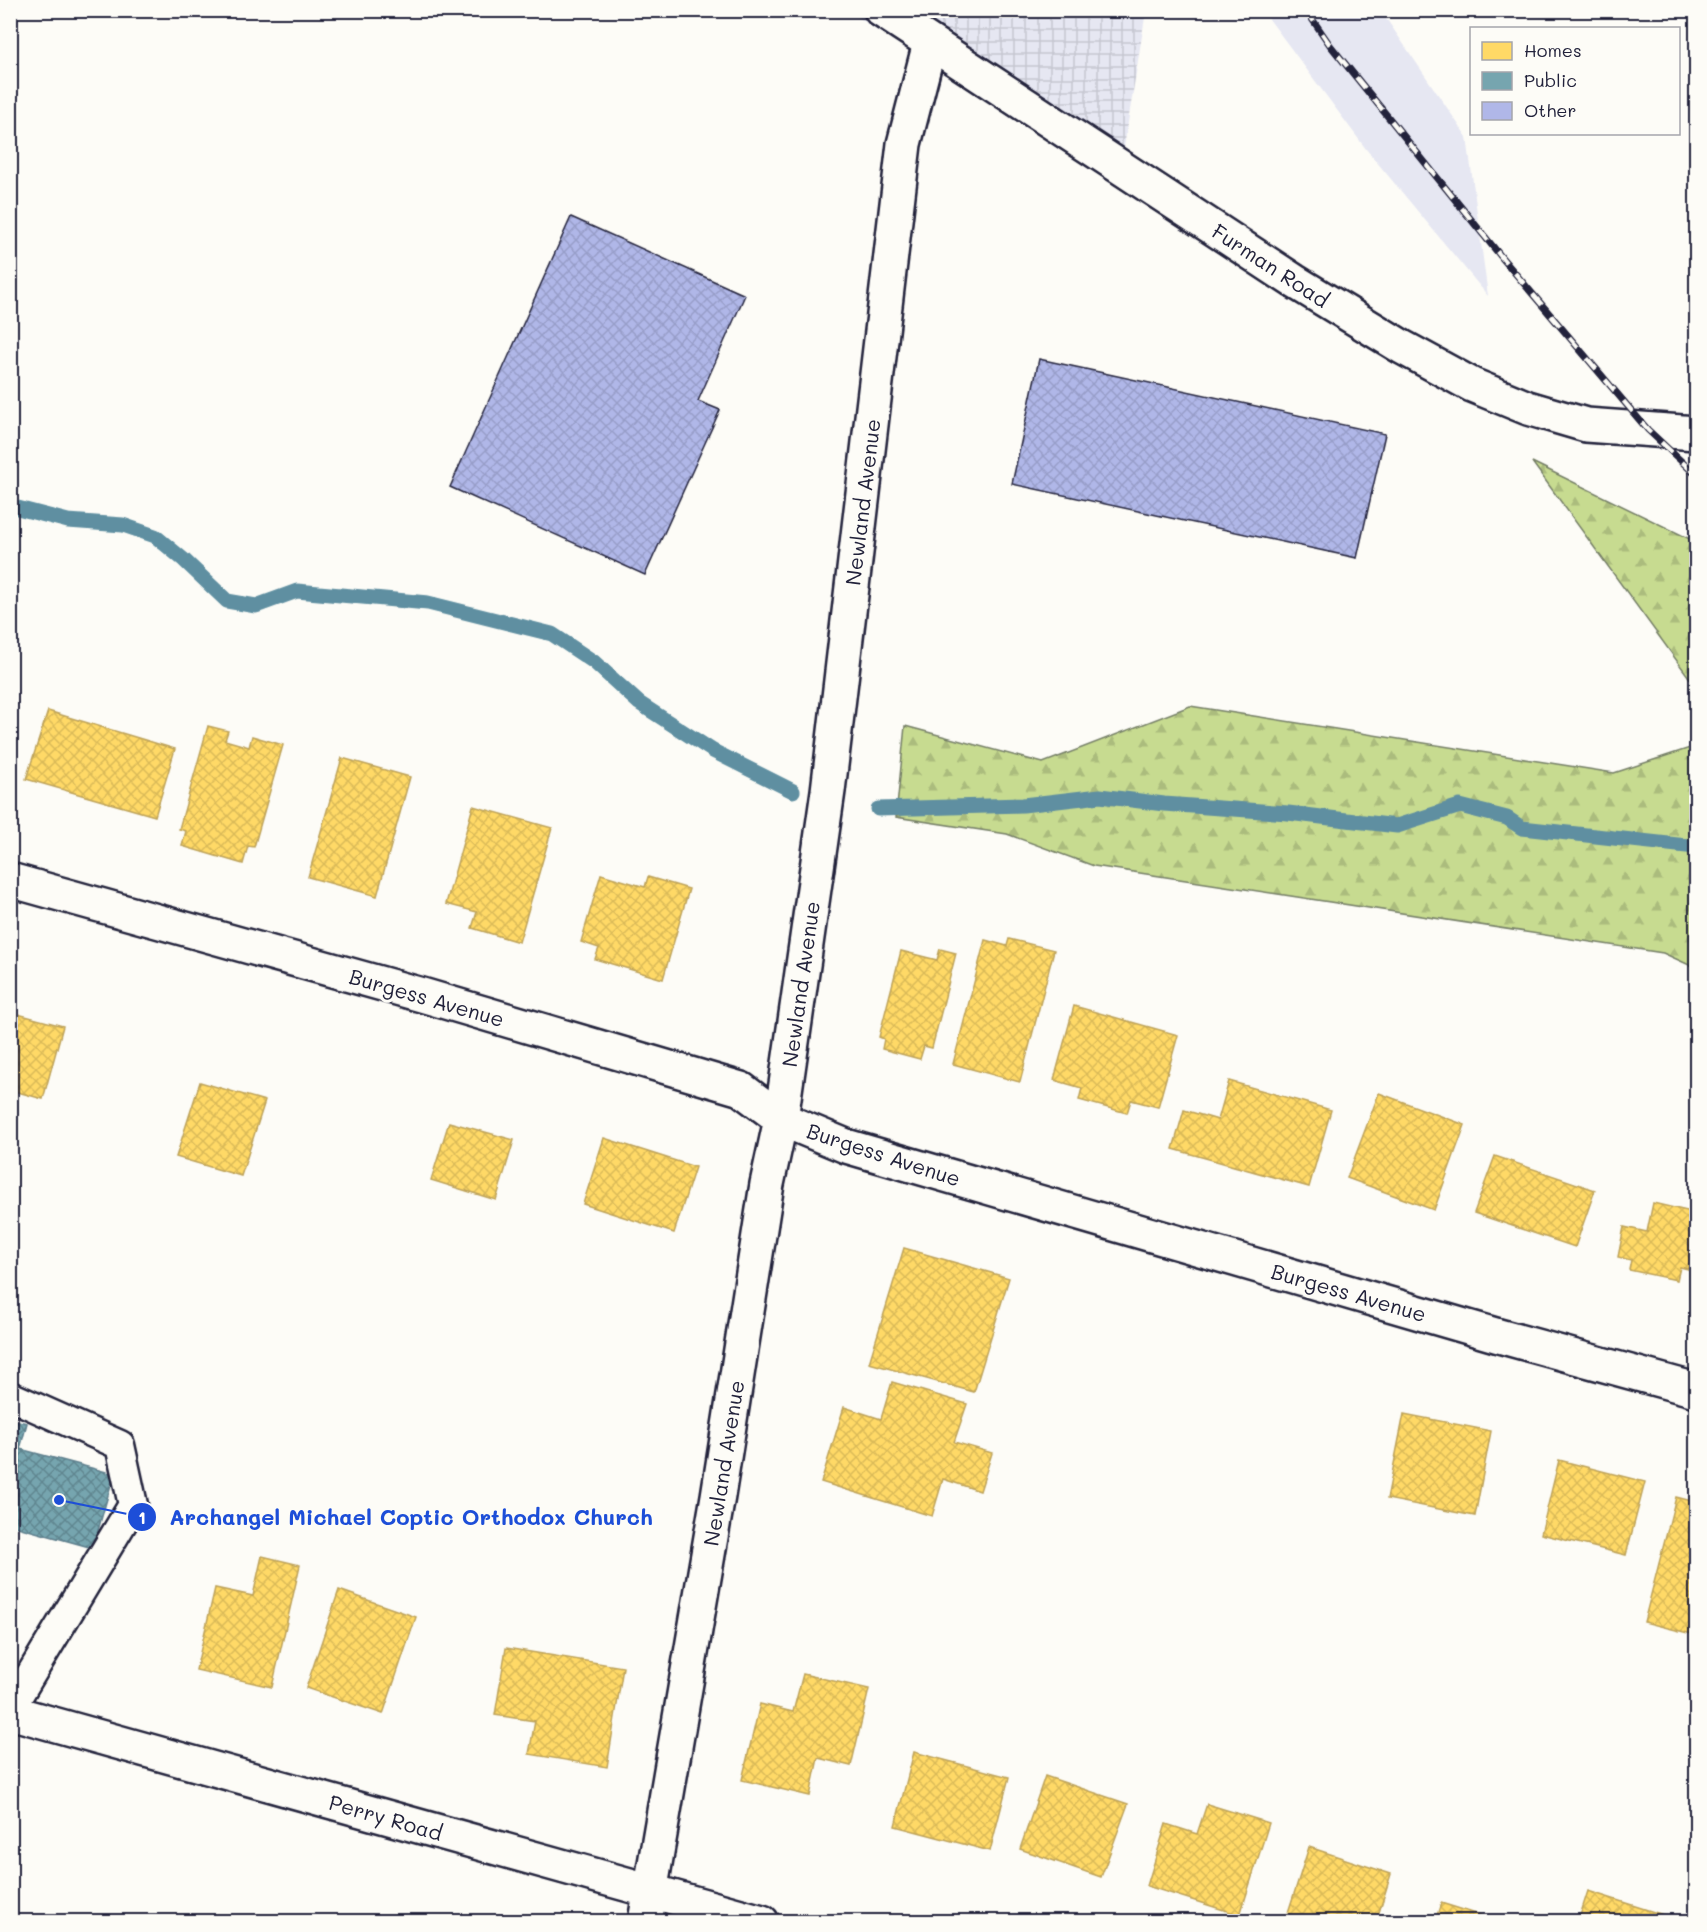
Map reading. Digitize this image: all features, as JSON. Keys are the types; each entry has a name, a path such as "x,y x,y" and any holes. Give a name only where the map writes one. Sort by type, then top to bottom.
{"street":[{"name":"Furman Road","path":"881,10 1294,281 1402,347 1472,385 1528,408 1586,425 1696,433"},
{"name":"Newland Avenue","path":"647,1906 716,1507 767,1184 781,1119 828,791 904,144 930,43"},
{"name":"Burgess Avenue","path":"10,880 411,992 741,1089 781,1119 858,1149 1499,1336 1696,1390"},
{"name":"Perry Road","path":"10,1710 647,1906 762,1922"}],"lane":[{"path":"10,1396 120,1446 133,1505 10,1710"}],"shaded area":[{"path":"850,11 1146,11 1120,172 878,31"},
{"path":"1263,11 1381,11 1467,137 1488,296 1366,149"}],"green space":[{"path":"1532,462 1696,542 1696,687"},
{"path":"1190,706 1614,773 1696,746 1696,968 1663,953 1094,866 1007,834 896,817 905,726 1043,763"}],"building: Homes":[{"path":"48,711 175,749 155,816 26,779"},
{"path":"208,726 228,731 225,740 249,747 252,736 283,745 254,847 248,846 243,864 182,846 186,831 179,829"},
{"path":"342,758 410,777 377,896 308,877"},
{"path":"473,806 552,828 519,942 472,928 477,912 446,904"},
{"path":"601,874 645,887 648,877 689,889 663,979 595,959 599,948 581,942"},
{"path":"1009,939 1054,950 1020,1082 953,1064 985,940 1007,946"},
{"path":"940,949 956,953 932,1048 924,1046 920,1059 882,1049 884,1039 879,1037 901,951 937,960"},
{"path":"1074,1006 1178,1035 1158,1107 1131,1100 1127,1113 1079,1100 1082,1088 1054,1080"},
{"path":"10,1012 63,1026 43,1099 10,1090"},
{"path":"1229,1081 1331,1110 1309,1187 1173,1149 1184,1110 1218,1120"},
{"path":"200,1082 265,1101 241,1176 176,1157"},
{"path":"1379,1093 1465,1125 1434,1210 1347,1178"},
{"path":"449,1122 514,1140 496,1200 431,1180"},
{"path":"604,1138 695,1167 674,1233 583,1204"},
{"path":"1495,1156 1595,1190 1575,1247 1474,1213"},
{"path":"1653,1203 1696,1213 1696,1271 1680,1267 1677,1280 1629,1270 1631,1260 1618,1257 1624,1227 1647,1232"},
{"path":"904,1248 1009,1278 974,1392 869,1363"},
{"path":"892,1382 967,1404 954,1442 992,1453 980,1491 943,1479 932,1516 821,1482 844,1407 881,1419"},
{"path":"1404,1414 1491,1431 1475,1516 1387,1499"},
{"path":"1559,1460 1645,1482 1626,1555 1541,1534"},
{"path":"1676,1497 1696,1502 1696,1635 1644,1622"},
{"path":"262,1556 300,1565 272,1687 196,1670 215,1588 253,1596"},
{"path":"339,1590 416,1617 383,1714 306,1688"},
{"path":"506,1648 623,1667 607,1767 529,1754 535,1721 495,1715"},
{"path":"803,1674 869,1689 851,1766 818,1758 810,1796 742,1780 760,1704 793,1712"},
{"path":"914,1752 1009,1777 990,1851 895,1826"},
{"path":"1045,1776 1128,1804 1101,1877 1020,1849"},
{"path":"1207,1804 1269,1823 1240,1915 1147,1886 1166,1824 1197,1834"},
{"path":"1309,1847 1391,1874 1376,1922 1285,1922"},
{"path":"1588,1891 1673,1918 1672,1922 1578,1922"},
{"path":"1441,1903 1502,1922 1435,1922"}],"building: Public":[{"path":"10,1419 27,1423 20,1449 114,1474 93,1548 10,1525"}],"building: Other":[{"path":"571,217 745,295 698,401 720,410 645,575 450,487"},
{"path":"1039,359 1385,434 1357,558 1012,484"}],"waterway":[{"path":"10,506 68,521 123,525 155,536 227,601 256,606 297,591 428,603 552,634 594,662 639,703 713,751 793,791"},
{"path":"878,809 1023,805 1100,796 1164,804 1288,813 1397,826 1460,806 1507,818 1522,828 1696,847"}],"railway":[{"path":"1306,10 1330,45 1503,259 1648,430 1696,475"}],"place":[{"name":"Archangel Michael Coptic Orthodox Church","path":"59,1500"}]}
